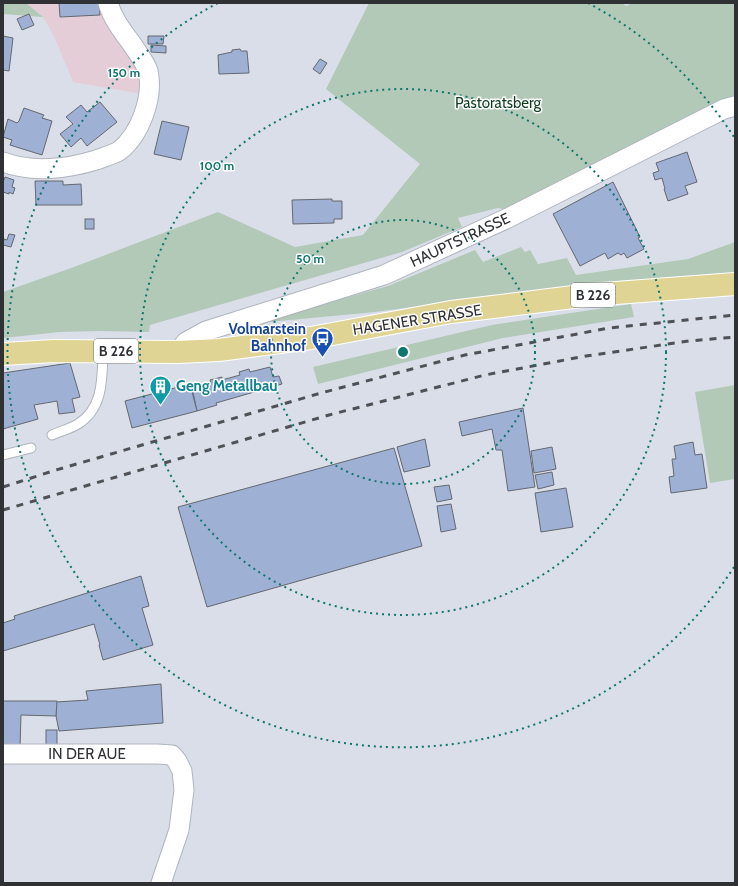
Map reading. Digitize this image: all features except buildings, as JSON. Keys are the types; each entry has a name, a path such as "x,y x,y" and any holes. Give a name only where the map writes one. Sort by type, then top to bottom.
{"main road":[{"name":"HAGENER STRASSE","path":"3,354 54,351 178,352 220,350 311,338 451,312 589,295 735,284"}],"street":[{"path":"3,162 22,168 66,167 85,163 118,152 132,137 139,125 148,99 148,70 142,58 112,16 108,3"},
{"name":"HAUPTSTRASSE","path":"178,352 186,342 206,331 384,275 508,218 724,109 735,106"},
{"name":"IN DER AUE","path":"3,754 172,755 182,771 184,790 179,830 161,883"}],"lane":[{"path":"52,435 77,424 91,412 101,390 103,351"},
{"path":"3,455 31,448"}],"shaded area":[{"path":"26,3 104,3 136,48 142,94 73,82 54,36 43,17"}],"green space":[{"path":"3,3 26,3 43,17 3,14"},
{"name":"Pastoratsberg","path":"369,3 622,3 626,6 633,3 735,3 735,99 508,210 498,208 458,218 462,227 402,252 150,325 149,332 60,332 3,338 3,292 74,267 218,212 295,247 363,235 420,164 326,89"},
{"path":"735,242 735,278 421,306 269,322 234,332 241,327 388,286 475,250 483,262 521,247 525,252 530,250 538,264 567,258 576,275 688,259"},
{"path":"631,304 634,317 503,338 318,384 313,367 492,325"},
{"path":"735,385 735,479 710,483 695,392"}],"railway":[{"path":"3,487 56,470 321,393 465,355 609,328 735,315"},
{"path":"3,510 329,415 485,375 586,356 689,341 735,337"}],"place":[{"name":"Volmarstein Bahnhof","path":"322,358"},
{"name":"Geng Metallbau","path":"161,406"}]}
